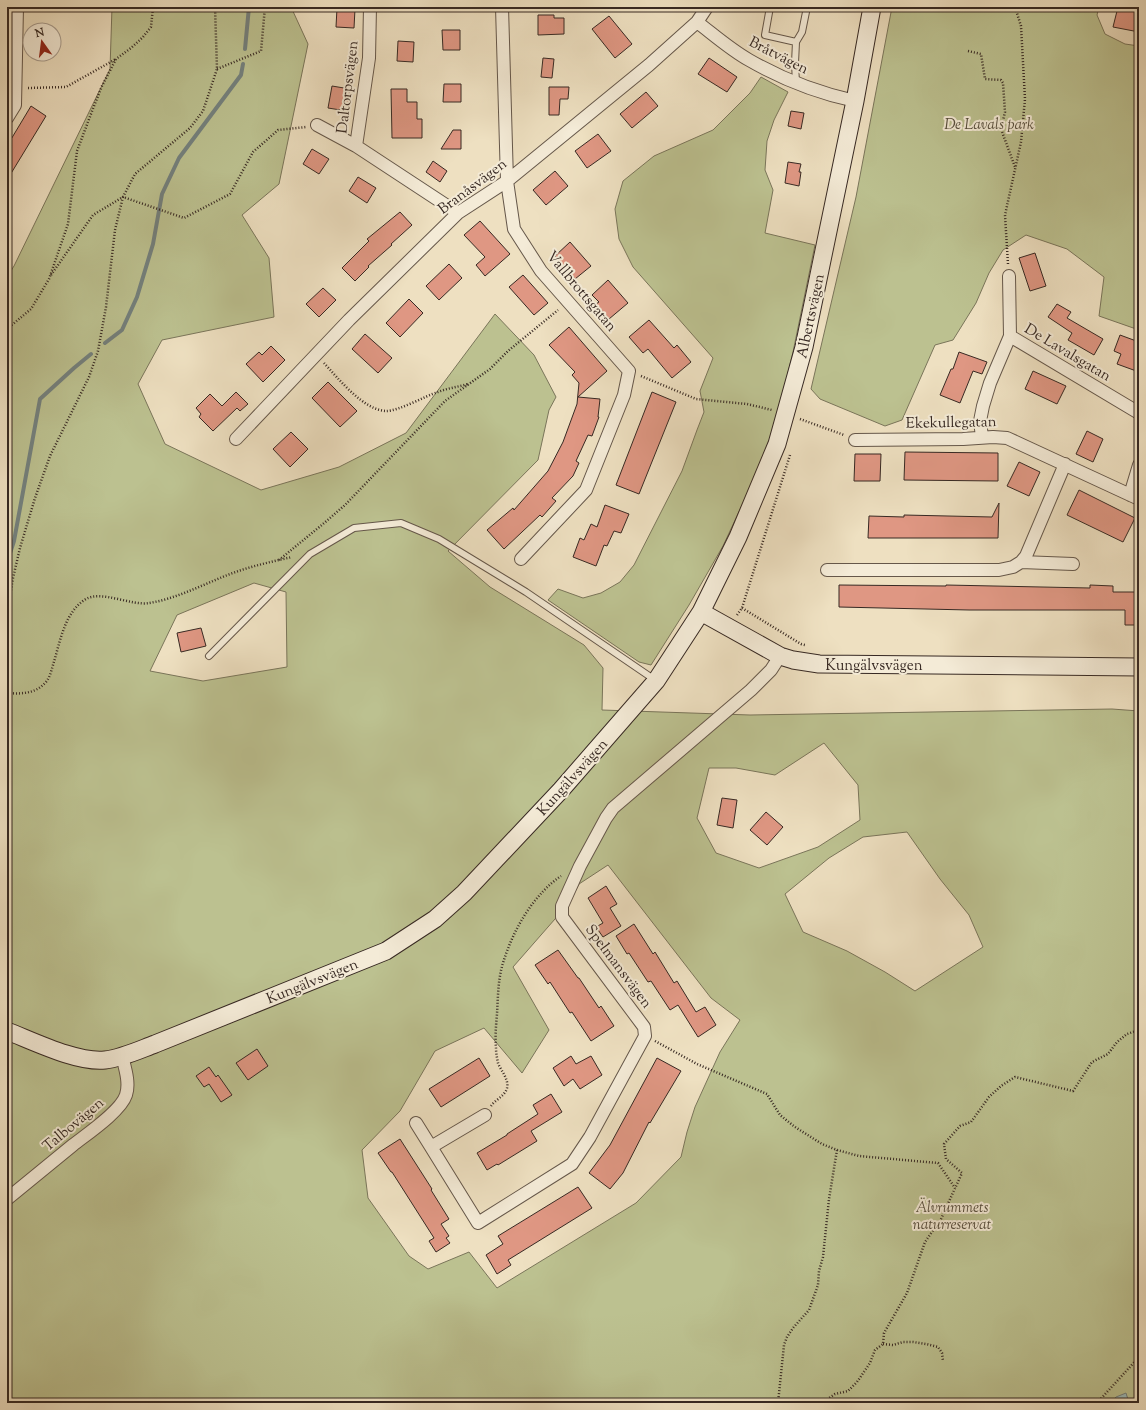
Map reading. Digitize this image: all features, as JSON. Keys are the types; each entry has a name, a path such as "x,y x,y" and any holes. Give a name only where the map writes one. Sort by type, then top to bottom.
{"street":[{"path":"7,118 15,105 11,88 17,7"},
{"name":"Daltorpsvägen","path":"356,146 369,58 370,7"},
{"name":"Vallbrottsgatan","path":"502,7 507,180 514,228 542,271 629,371"},
{"name":"Branåsvägen","path":"236,439 349,320 458,213 507,180 649,65 697,22 707,7"},
{"name":"Albertsvägen","path":"701,612 738,537 764,477 777,444 786,413 804,347 855,101 872,7"},
{"name":"Bråtvägen","path":"697,22 748,60 796,83 840,98 855,101"},
{"name":"Daltorpsvägen","path":"317,125 356,146 458,213"},
{"path":"1009,276 1010,336"},
{"name":"De Lavalsgatan","path":"982,437 980,421 983,406 990,383 1010,336 1139,412"},
{"path":"521,559 586,490 624,395 629,371"},
{"name":"Ekekullegatan","path":"855,440 962,439 982,437 1008,438 1134,497"},
{"path":"827,570 999,570 1013,567 1021,562 1026,556 1065,464"},
{"path":"1134,497 1139,464"},
{"path":"1021,562 1073,564"},
{"name":"Kungälvsvägen","path":"7,1031 74,1057 103,1060 122,1056 386,951 435,919 464,893 561,790 656,681 701,612 780,656 793,660 819,664 1139,667"},
{"name":"Spelmansvägen","path":"645,1036 644,1027 562,917 562,906 580,866 613,808 751,690 771,670 780,656"},
{"path":"416,1123 478,1224 572,1164 590,1138 645,1036"},
{"name":"Talbovägen","path":"7,1199 104,1121 121,1105 126,1096 127,1088 122,1056"},
{"path":"431,1147 485,1114"}],"lane":[{"path":"770,7 765,35 796,42"},
{"path":"796,83 796,42 802,32 807,7"},
{"path":"208,656 310,554 354,528 401,523 439,539 526,592 656,681"}],"path":[{"path":"11,88 66,87 116,59 131,48 151,27 153,7"},
{"path":"7,614 20,548 35,498 50,456 89,378 98,351 106,307 115,230 123,197 135,174 190,128 203,111 218,69 215,7"},
{"path":"218,69 261,51 265,7"},
{"path":"1009,276 1005,215 1021,142 1024,99 1020,26 1015,7"},
{"path":"968,51 981,54 986,80 1001,80 1003,83 1005,112 1000,129 1015,167"},
{"path":"49,278 68,224 77,151 102,86 116,59"},
{"path":"7,329 31,309 49,278 93,215 123,197 184,218 230,194 253,152 278,130 317,125"},
{"path":"279,560 346,505 445,401 490,369 508,351 568,302"},
{"path":"316,355 349,391 370,406 386,411 401,407 439,392 470,384"},
{"path":"629,371 696,399 747,404 786,413 855,440"},
{"path":"7,693 24,693 34,691 45,684 50,675 65,626 75,609 86,599 95,597 144,604 163,601 227,575 279,560 310,554"},
{"path":"485,1114 494,1101 505,1093 507,1087 506,1079 498,1063 496,1049 498,991 505,957 519,924 534,902 552,882 580,866"},
{"path":"822,1403 835,1394 848,1391 857,1382 870,1362 875,1350 882,1344 884,1333 907,1293 925,1242 941,1218 962,1173 946,1159 944,1144 960,1126 971,1122 989,1097 1001,1086 1015,1077 1073,1091 1092,1062 1108,1054 1117,1042 1127,1034 1139,1030"},
{"path":"645,1036 697,1064 766,1094 780,1115 795,1127 822,1144 859,1156 938,1163 955,1188"},
{"path":"778,1403 784,1345 793,1328 809,1310 818,1284 837,1150"},
{"path":"882,1344 893,1345 904,1342 912,1342 938,1347 942,1353 944,1361"},
{"path":"1097,1403 1139,1357"}],"green space":[{"name":"Älvrummets naturreservat","path":"112,7 291,7 308,44 279,184 242,215 269,258 274,317 162,340 138,384 165,444 261,490 339,467 406,433 495,314 534,355 556,397 549,410 538,460 448,551 490,587 584,645 603,668 602,710 750,715 1112,709 1139,711 1139,1386 1136,1401 1129,1403 1126,1394 1114,1403 7,1403 7,277 14,266 110,69","holes":["254,583 286,592 287,667 203,681 150,671 177,615","824,743 858,785 860,820 818,847 759,868 716,853 697,818 709,768 736,768 775,775","907,832 940,879 969,915 983,947 915,991 847,951 803,932 785,894 829,858 863,837","608,865 711,998 740,1020 720,1052 695,1107 681,1157 636,1203 497,1288 469,1252 428,1269 409,1256 368,1198 362,1150 400,1111 435,1051 484,1028 522,1073 549,1030 513,967 569,903 579,884"]},
{"name":"De Lavals park","path":"892,7 1099,7 1097,15 1105,34 1125,44 1139,46 1139,330 1099,316 1104,277 1067,249 1026,235 1003,250 989,273 976,303 953,340 935,345 902,420 885,426 820,399 811,389 856,197"},
{"path":"761,77 788,92 774,120 767,141 765,170 773,190 765,233 815,245 793,352 775,426 751,486 723,546 689,605 651,665 639,662 548,600 558,589 583,598 601,593 620,582 634,565 682,471 704,412 700,391 713,358 633,267 619,239 615,209 623,181 654,156 713,130 750,93"}],"water":[{"path":"1126,1393 1129,1403 1110,1403 1116,1397"}],"building":[{"path":"1118,7 1137,7 1137,10 1139,11 1139,32 1113,27"},
{"path":"337,8 355,9 354,28 336,27"},
{"path":"538,15 554,15 554,18 564,18 564,34 538,35"},
{"path":"609,16 632,44 615,58 592,29"},
{"path":"442,30 460,30 460,50 443,50"},
{"path":"398,41 414,42 413,62 397,61"},
{"path":"543,58 554,59 552,78 541,77"},
{"path":"709,58 737,77 727,92 698,74"},
{"path":"444,84 461,84 461,102 443,102"},
{"path":"332,86 350,89 347,111 328,108"},
{"path":"549,87 569,87 568,99 560,99 559,115 549,115"},
{"path":"391,89 407,89 407,102 417,102 417,119 422,119 422,138 392,138"},
{"path":"646,92 658,106 632,128 620,114"},
{"path":"31,106 46,116 7,180 7,146"},
{"path":"791,111 804,113 801,129 788,126"},
{"path":"453,130 461,130 461,149 441,149"},
{"path":"598,134 611,151 587,168 575,151"},
{"path":"312,149 329,159 319,174 303,164"},
{"path":"433,161 447,171 440,182 426,172"},
{"path":"788,162 801,164 799,172 801,172 799,186 785,183"},
{"path":"555,171 568,186 546,205 533,190"},
{"path":"358,177 376,188 367,203 349,191"},
{"path":"400,212 412,225 368,266 369,267 355,281 342,268 369,241 367,239"},
{"path":"480,221 510,254 485,276 476,265 485,257 464,235"},
{"path":"570,242 591,266 575,279 555,256"},
{"path":"1035,253 1046,286 1030,291 1019,258"},
{"path":"449,264 462,278 439,300 426,286"},
{"path":"523,275 548,303 534,315 509,287"},
{"path":"608,280 628,303 609,319 596,304 599,302 592,295"},
{"path":"323,288 336,300 319,317 306,304"},
{"path":"409,299 423,313 400,337 386,323"},
{"path":"1057,304 1071,312 1067,318 1103,339 1094,355 1068,340 1072,333 1048,317"},
{"path":"649,320 674,348 677,345 691,362 672,378 648,349 643,353 629,337"},
{"path":"569,327 607,371 578,397 600,399 599,417 592,436 588,435 576,461 579,463 573,476 552,498 556,501 542,517 540,515 504,549 487,530 513,508 514,510 548,471 563,442 577,404 579,383 572,375 575,372 549,345"},
{"path":"365,334 392,358 378,373 352,349"},
{"path":"1120,335 1139,342 1139,372 1117,364 1121,354 1114,351"},
{"path":"271,346 285,360 263,382 246,364 259,352 262,355"},
{"path":"959,352 987,362 982,374 973,371 960,403 940,395 951,369 953,369"},
{"path":"1033,371 1066,386 1057,404 1025,389"},
{"path":"328,382 357,411 340,427 312,398"},
{"path":"236,392 248,404 240,411 237,408 213,431 199,417 201,414 196,408 210,394 222,406"},
{"path":"652,392 676,402 639,494 616,485"},
{"path":"1087,431 1103,439 1093,462 1076,454"},
{"path":"291,432 308,449 290,467 273,449"},
{"path":"905,452 998,453 998,481 904,480"},
{"path":"855,454 881,454 880,481 854,481"},
{"path":"1019,462 1040,472 1029,496 1007,486"},
{"path":"1079,490 1135,518 1123,542 1067,515"},
{"path":"999,503 998,538 868,538 869,516 904,517 904,515 992,517"},
{"path":"605,505 629,514 621,533 614,531 607,546 604,545 596,566 573,557 580,538 584,540 591,524 597,527"},
{"path":"839,585 946,585 1090,588 1090,585 1113,586 1113,592 1139,592 1139,625 1125,625 1125,610 969,610 839,607"},
{"path":"201,628 206,646 181,652 177,633"},
{"path":"722,798 737,800 733,828 717,825"},
{"path":"766,812 783,827 767,845 750,830"},
{"path":"606,886 617,904 610,908 621,926 603,937 596,927 603,923 588,898"},
{"path":"634,924 653,954 655,952 674,983 677,981 696,1012 705,1007 716,1025 698,1037 678,1005 670,1010 651,981 648,982 629,953 627,954 616,936"},
{"path":"558,950 599,1008 601,1006 614,1026 591,1041 572,1012 570,1013 550,982 548,984 535,965"},
{"path":"257,1049 268,1066 248,1080 236,1063"},
{"path":"571,1056 576,1064 591,1056 602,1075 580,1089 573,1079 564,1086 553,1068"},
{"path":"479,1058 490,1076 441,1107 429,1089"},
{"path":"657,1058 681,1071 650,1123 649,1122 623,1173 610,1189 589,1173 610,1145"},
{"path":"209,1067 216,1077 218,1075 232,1095 221,1102 209,1084 204,1087 196,1076"},
{"path":"551,1094 562,1112 531,1131 537,1141 487,1170 477,1153 538,1114 533,1105"},
{"path":"400,1139 449,1219 441,1224 449,1236 446,1238 450,1243 436,1252 429,1241 434,1238 392,1172 378,1153"},
{"path":"578,1187 592,1208 508,1260 511,1265 497,1274 486,1255 503,1244 498,1236"}],"waterway":[{"path":"245,49 249,7"},
{"path":"105,343 122,330 137,297 153,244 162,194 179,158 241,75 243,64"},
{"path":"7,562 14,541 40,399 91,354"}]}
